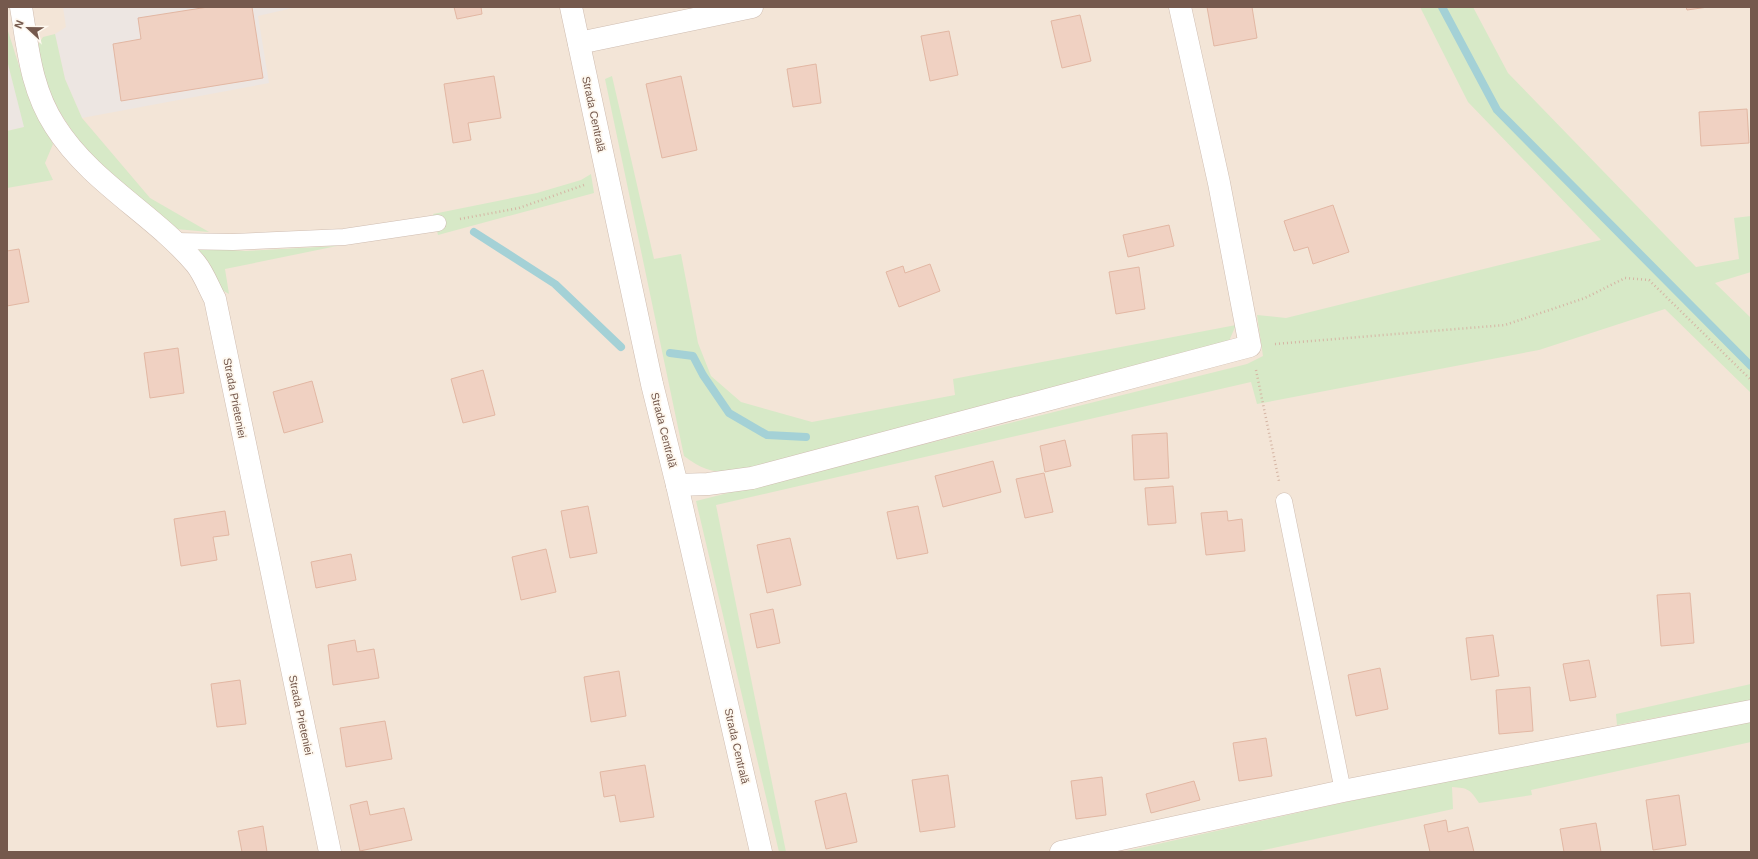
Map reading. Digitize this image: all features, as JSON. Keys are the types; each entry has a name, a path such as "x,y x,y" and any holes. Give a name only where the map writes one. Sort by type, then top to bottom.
{"street":[{"name":"Strada Prieteniei","path":"21,7 31,69 41,98 55,126 74,151 98,177 174,241 198,266 215,299 330,852"},
{"name":"Strada Centrală","path":"571,7 652,384 677,485 761,852"},
{"path":"579,43 752,7"},
{"path":"677,485 708,484 752,478 1250,346 1219,183 1180,7"},
{"path":"1061,852 1343,791 1751,711"}],"lane":[{"path":"174,241 233,242 344,236 438,223"},
{"path":"1284,501 1343,791"}],"path":[{"path":"438,223 519,208 607,177"},
{"path":"1284,501 1250,346 1505,325 1585,298 1625,278 1649,280 1751,380"}],"shaded area":[{"path":"7,7 1751,7 1751,852 7,852"},
{"path":"63,7 297,7 258,16 269,83 82,118 65,79 55,34 66,27"},
{"path":"7,60 25,127 7,131"}],"green space":[{"path":"1420,7 1473,7 1508,73 1696,267 1739,259 1734,218 1751,216 1751,272 1715,283 1751,318 1751,393 1665,309 1539,350 1257,404 1251,382 716,505 786,852 779,852 696,501 1247,364 1263,356 1257,315 1286,318 1601,240 1468,102"},
{"path":"7,28 28,94 53,144 45,163 53,180 7,188 7,131 24,127 7,60"},
{"path":"55,34 65,79 82,118 150,198 209,232 176,229 86,152 61,114 43,79 35,50 43,37"},
{"path":"612,76 654,259 681,254 698,343 711,376 741,402 812,422 955,395 953,379 1236,325 1229,341 755,469 718,472 702,467 684,456 605,79"},
{"path":"591,174 594,193 438,235 433,214 537,193 581,180"},
{"path":"337,246 225,269 229,294 220,289 196,248 246,251"},
{"path":"1751,684 1751,700 1617,725 1616,714"},
{"path":"1751,719 1751,742 1531,790 1532,795 1479,803 1468,790 1452,787 1453,809 1255,852 1122,852 1409,788"}],"building":[{"path":"208,7 252,7 263,78 121,101 113,44 141,39 138,18"},
{"path":"454,7 481,7 482,14 457,19"},
{"path":"1207,7 1252,7 1257,38 1214,46"},
{"path":"1686,7 1708,7 1687,10"},
{"path":"1080,15 1091,61 1062,68 1051,21"},
{"path":"949,31 958,75 930,81 921,36"},
{"path":"816,64 821,103 793,107 787,69"},
{"path":"494,76 501,118 468,123 471,140 453,143 444,84"},
{"path":"681,76 697,150 662,158 646,84"},
{"path":"1747,109 1749,143 1701,146 1699,112"},
{"path":"1333,205 1349,252 1313,264 1308,247 1294,251 1284,221"},
{"path":"1169,225 1174,246 1128,257 1123,235"},
{"path":"19,249 29,302 7,306 7,251"},
{"path":"930,264 940,291 899,307 886,272 903,266 905,273"},
{"path":"1139,267 1145,309 1116,314 1109,272"},
{"path":"178,348 184,393 150,398 144,353"},
{"path":"483,370 495,415 463,423 451,379"},
{"path":"312,381 323,422 284,433 273,392"},
{"path":"1167,433 1169,478 1134,480 1132,435"},
{"path":"1065,440 1071,466 1045,472 1040,446"},
{"path":"993,461 1001,492 943,507 935,476"},
{"path":"1044,473 1053,512 1025,518 1016,479"},
{"path":"1173,486 1176,523 1148,525 1145,488"},
{"path":"588,506 597,553 570,558 561,511"},
{"path":"918,506 928,553 897,559 887,512"},
{"path":"225,511 229,535 213,537 217,560 181,566 174,519"},
{"path":"1227,511 1228,521 1242,519 1245,551 1206,555 1201,513"},
{"path":"790,538 801,585 767,593 757,545"},
{"path":"546,549 556,592 521,600 512,557"},
{"path":"351,554 356,580 316,588 311,562"},
{"path":"1690,593 1694,643 1661,646 1657,595"},
{"path":"773,609 780,643 757,648 750,614"},
{"path":"1493,635 1499,676 1471,680 1466,638"},
{"path":"355,640 357,652 374,649 379,678 333,685 328,645"},
{"path":"1589,660 1596,697 1570,701 1563,664"},
{"path":"1380,668 1388,709 1356,716 1348,675"},
{"path":"619,671 626,716 591,722 584,677"},
{"path":"240,680 246,724 217,727 211,684"},
{"path":"1530,687 1533,731 1499,734 1496,690"},
{"path":"385,721 392,759 346,767 340,728"},
{"path":"1266,738 1272,776 1239,781 1233,743"},
{"path":"645,765 654,817 620,822 615,795 604,797 600,772"},
{"path":"948,775 955,827 920,832 912,780"},
{"path":"1102,777 1106,815 1076,819 1071,781"},
{"path":"1194,781 1200,800 1151,813 1146,794"},
{"path":"846,793 857,842 826,849 815,801"},
{"path":"1679,795 1686,845 1653,850 1646,800"},
{"path":"367,801 370,815 404,808 412,840 360,851 350,805"},
{"path":"1446,820 1448,832 1468,827 1474,852 1430,852 1424,825"},
{"path":"1596,823 1601,852 1564,852 1560,829"},
{"path":"263,826 267,852 242,852 238,831"}],"waterway":[{"path":"1442,7 1497,110 1751,366"},
{"path":"474,232 555,284 621,347"},
{"path":"670,353 693,356 703,375 729,413 767,435 806,437"}]}
